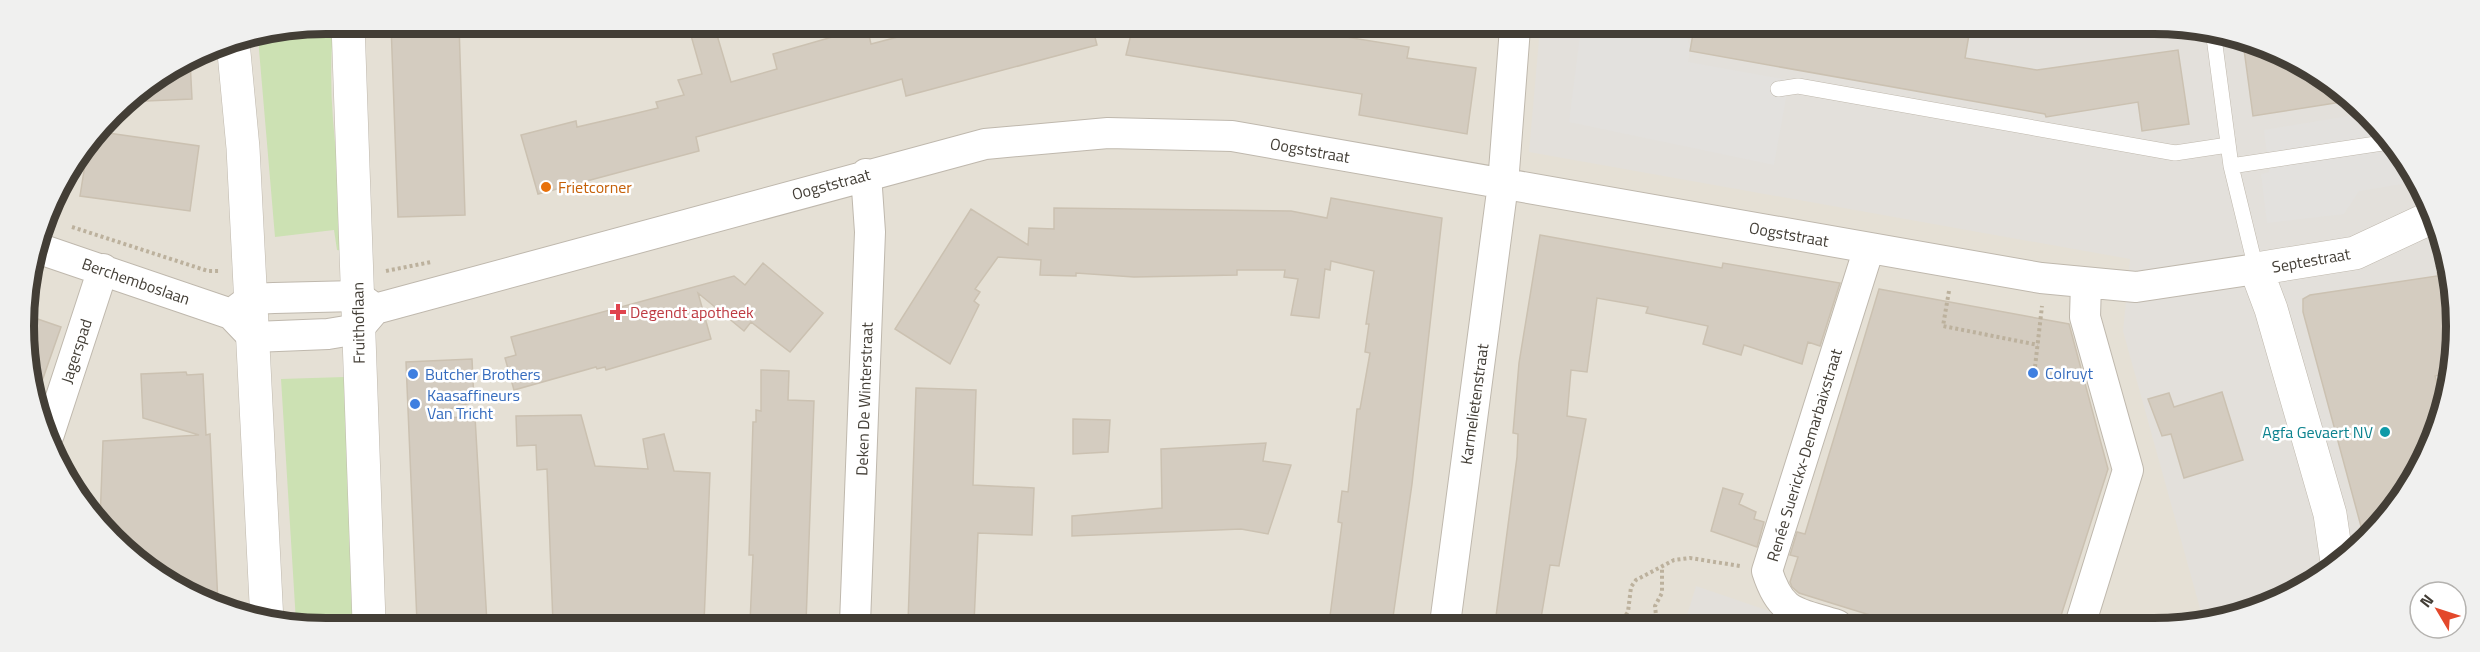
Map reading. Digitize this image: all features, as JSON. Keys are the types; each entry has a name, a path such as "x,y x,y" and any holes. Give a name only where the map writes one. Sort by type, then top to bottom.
{"street":[{"name":"Fruithoflaan","path":"349,34 363,311 369,618"},
{"name":"Karmelietenstraat","path":"1445,618 1503,184 1515,34"},
{"path":"235,49 243,148 245,317 266,611"},
{"name":"Oogststraat","path":"245,317 363,311 609,247 866,174 985,144 1130,134 1232,135 2041,278 2136,287 2256,269"},
{"name":"Deken De Winterstraat","path":"855,618 870,232 866,174"},
{"name":"Septestraat","path":"2256,269 2355,253 2425,220"},
{"name":"Renée Suerickx-Demarbaixstraat","path":"1816,618 1792,610 1778,599 1767,571 1869,248"},
{"name":"Berchemboslaan","path":"44,250 245,317"},
{"name":"Jagerspad","path":"52,425 103,269"},
{"path":"2256,269 2271,309 2330,514 2336,553"},
{"path":"2082,618 2128,470 2085,316 2086,283"}],"lane":[{"path":"2213,41 2231,166 2256,269"},
{"path":"1778,89 1798,86 2175,153 2228,145"},
{"path":"2231,166 2380,143"}],"path":[{"path":"1956,264 1943,326 2038,345"},
{"path":"2035,367 2042,319 2041,278"},
{"path":"1624,618 1629,612 1631,587 1636,580 1674,560 1690,558 1767,571"},
{"path":"1656,618 1655,606 1662,593 1662,567"}],"shaded area":[{"path":"326,34 2154,34 2192,37 2229,44 2266,57 2300,74 2331,95 2360,120 2396,164 2415,197 2430,232 2443,288 2446,326 2443,364 2436,401 2427,429 2385,503 2360,532 2331,557 2300,578 2248,602 2211,612 2173,617 326,618 269,612 214,595 164,568 120,532 84,488 57,438 40,383 34,326 40,269 50,232 74,180 107,134 134,107 180,74 232,50 288,37"},
{"path":"1539,34 2154,34 2192,37 2229,44 2283,65 2331,95 2373,134 2406,180 2430,232 2443,288 2445,345 2436,401 2423,438 2396,488 2373,518 2346,545 2316,568 2283,587 2248,602 2201,614 2123,331 2130,259 1529,152"},
{"path":"1580,34 1686,34 1690,47 1688,62 1789,80 1774,165 1569,122"},
{"path":"2355,115 2385,149 2408,183 2359,191 2344,214 2267,223 2261,174 2269,172 2264,130"},
{"path":"1696,586 1790,618 1686,618"}],"green space":[{"path":"333,34 332,110 351,252 337,250 334,230 275,237 258,42 288,37"},
{"path":"344,377 356,618 296,616 281,379"}],"building":[{"path":"391,34 459,34 465,215 398,217"},
{"path":"691,34 717,34 731,82 777,69 773,54 843,34 869,34 871,44 909,34 1094,34 1097,45 906,96 902,79 696,137 699,151 538,194 521,135 576,121 577,127 658,108 656,102 684,95 678,80 702,74"},
{"path":"1131,34 1327,34 1409,47 1407,58 1476,68 1467,134 1359,115 1362,94 1126,55"},
{"path":"1693,34 1969,34 1965,58 2037,70 2178,50 2189,124 2142,131 2138,102 2046,117 2045,114 1690,51"},
{"path":"2244,49 2300,74 2340,102 2253,116"},
{"path":"190,68 192,99 141,101"},
{"path":"108,133 199,146 190,211 80,196 85,162"},
{"path":"1331,198 1442,218 1412,484 1393,618 1330,618 1342,523 1338,522 1342,491 1348,492 1357,409 1360,409 1370,353 1365,352 1369,324 1366,324 1374,271 1331,261 1330,270 1325,269 1319,318 1291,315 1298,279 1284,277 1285,270 1237,270 1237,275 1134,277 1076,273 1076,276 1040,275 1041,260 998,257 975,289 980,292 974,301 979,305 950,364 895,329 971,209 1028,245 1029,228 1054,229 1054,208 1291,211 1327,218"},
{"path":"1540,235 1722,268 1723,263 1840,283 1820,346 1808,342 1802,364 1744,345 1741,355 1703,344 1708,326 1646,313 1648,307 1597,298 1587,372 1571,370 1567,416 1586,419 1559,566 1550,565 1541,618 1496,618 1517,457 1518,434 1513,433 1519,363"},
{"path":"763,263 823,313 790,352 751,322 744,331 698,293 711,339 606,370 605,367 597,369 596,367 514,390 505,358 516,355 511,337 734,276 745,285"},
{"name":"Agfa Gevaert NV","path":"2441,275 2446,326 2441,375 2435,376 2439,388 2436,401 2423,438 2406,472 2385,503 2362,530 2303,312 2303,299 2310,295"},
{"path":"1879,289 2069,324 2108,469 2060,618 1879,618 1799,593 1790,582 1798,557 1790,555 1797,532 1805,534"},
{"path":"34,318 61,327 41,385 35,345"},
{"path":"472,359 474,402 429,415 430,418 475,417 487,618 417,618 406,362"},
{"path":"761,370 789,371 788,400 814,401 806,618 750,618 753,555 749,555 753,422 756,422 756,410 761,411"},
{"path":"186,372 187,375 203,374 206,435 210,434 218,596 180,578 149,557 120,532 100,510 103,441 199,435 143,418 141,374"},
{"path":"916,388 976,390 973,485 1034,488 1032,535 978,533 974,618 908,618"},
{"path":"2222,392 2243,460 2184,478 2171,434 2162,436 2148,399 2169,393 2174,407"},
{"path":"581,415 595,466 648,469 643,439 664,434 674,471 710,473 704,618 553,618 547,469 537,470 536,445 517,446 516,416"},
{"path":"1073,419 1110,420 1108,452 1073,454"},
{"path":"1266,443 1263,461 1291,465 1268,534 1241,529 1072,536 1072,516 1162,508 1161,449"},
{"path":"1723,488 1743,494 1739,504 1756,512 1754,519 1764,522 1757,547 1711,531"}],"place":[{"name":"Frietcorner","path":"546,187"},
{"name":"Degendt apotheek","path":"618,312"},
{"name":"Colruyt","path":"2033,373"},
{"name":"Butcher Brothers","path":"413,374"},
{"name":"Kaasaffineurs Van Tricht","path":"415,404"},
{"name":"Agfa Gevaert NV","path":"2385,432"}]}
